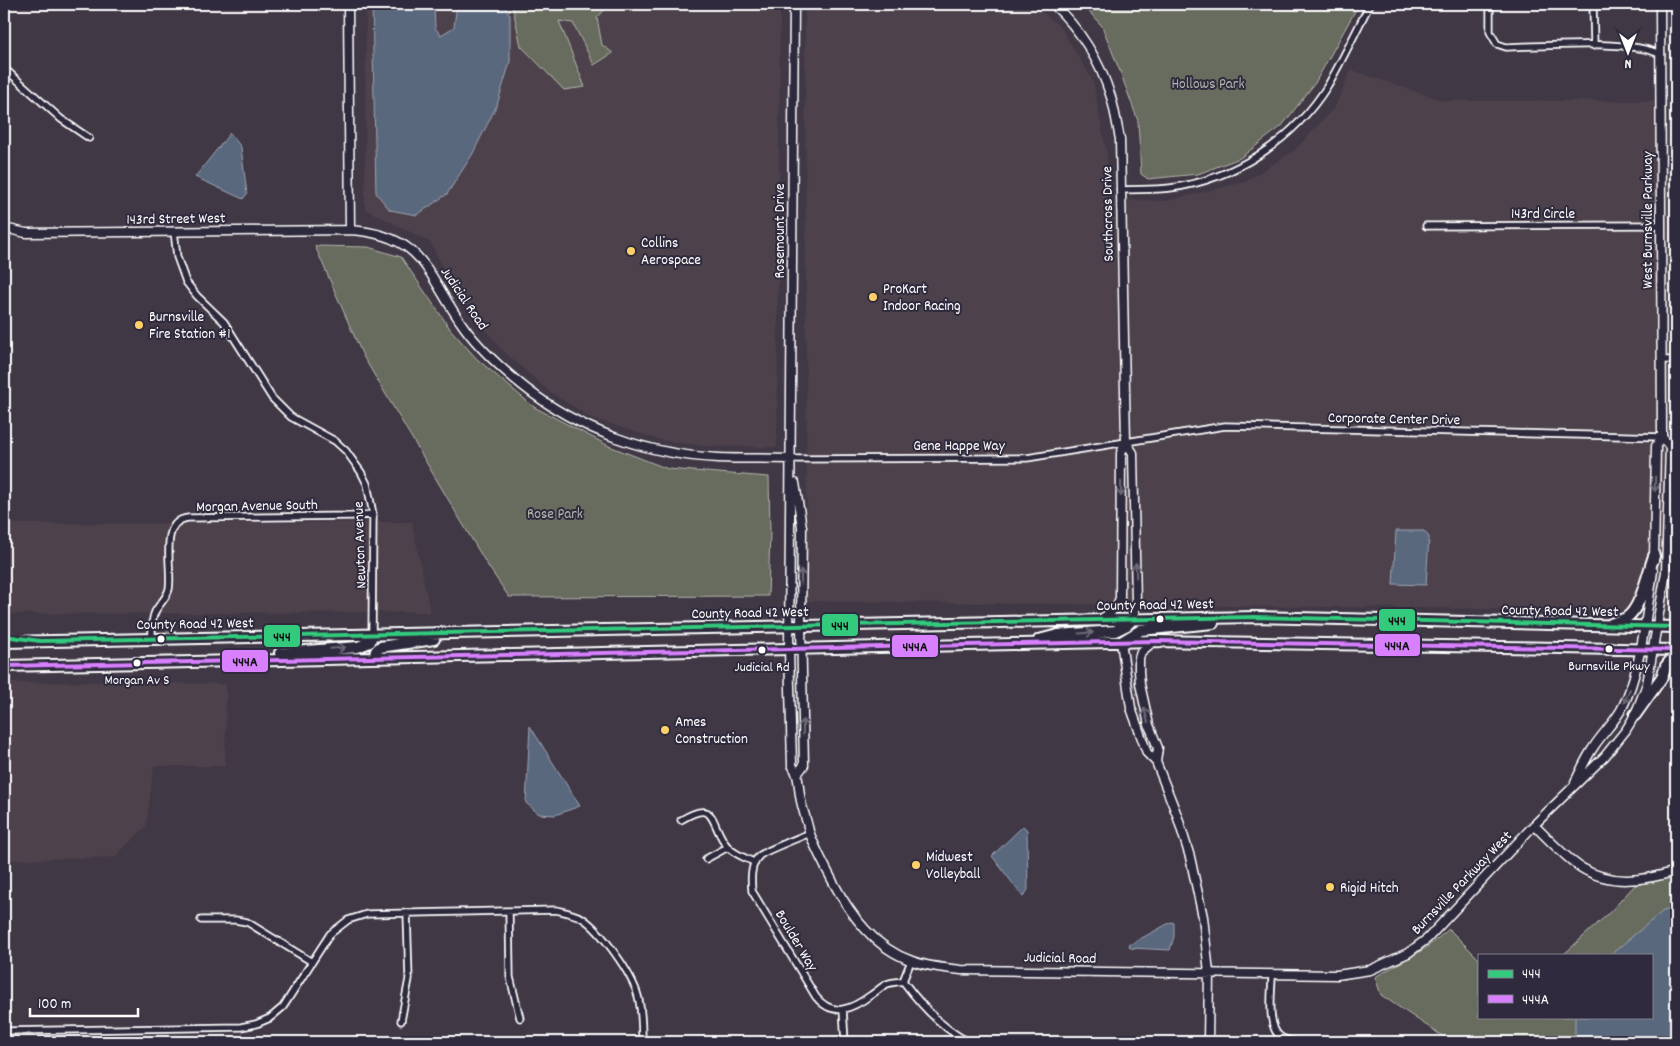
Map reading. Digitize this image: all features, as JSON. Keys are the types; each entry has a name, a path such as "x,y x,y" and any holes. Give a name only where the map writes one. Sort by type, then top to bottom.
{"highway":[{"path":"1606,626 1627,617 1633,611 1639,600 1654,556"},
{"path":"1122,642 1142,630 1195,626 1254,617"},
{"name":"County Road 42 West","path":"4,642 1254,617 1676,627"},
{"path":"1021,644 1058,635 1115,631 1127,625 1133,619"},
{"path":"374,658 376,651 380,647 482,633"},
{"path":"220,660 358,647 370,642 372,635"},
{"path":"4,636 40,641"},
{"path":"4,666 1154,641 1676,650"},
{"path":"1635,715 1662,677 1666,666 1670,661 1676,659"}],"street":[{"path":"348,4 350,230"},
{"name":"Rosemount Drive","path":"790,626 794,4"},
{"name":"Southcross Drive","path":"1053,4 1066,16 1093,54 1111,97 1120,139 1126,442 1121,453 1120,598 1119,604 1112,612 1101,619"},
{"path":"1120,190 1170,188 1210,179 1250,161 1284,137 1308,113 1327,86 1370,4"},
{"path":"1490,4 1490,32 1497,44 1506,47 1626,46 1648,49 1661,55"},
{"path":"1593,4 1594,46"},
{"name":"West Burnsville Parkway","path":"1644,627 1654,556 1656,446 1662,437 1660,4"},
{"path":"4,68 61,119 89,138"},
{"name":"143rd Circle","path":"1426,226 1660,225"},
{"name":"143rd Street West","path":"4,228 26,232 350,230"},
{"name":"Judicial Road","path":"350,230 375,232 396,240 416,253 429,270 464,327 488,354 524,386 563,414 609,435 663,452 719,458 791,459"},
{"name":"Newton Avenue","path":"174,231 177,256 183,275 190,288 224,322 266,389 282,409 301,423 335,441 355,461 367,484 373,514 372,635"},
{"path":"1661,360 1676,360"},
{"name":"Corporate Center Drive","path":"1126,442 1225,426 1662,437"},
{"name":"West Burnsville Parkway","path":"1657,627 1668,557 1670,447 1662,437"},
{"name":"Gene Happe Way","path":"791,459 1028,458 1126,442"},
{"name":"Southcross Drive","path":"1126,442 1133,453 1136,604 1133,619"},
{"name":"Rosemount Drive","path":"791,459 802,527 800,626"},
{"name":"Morgan Avenue South","path":"152,639 153,616 169,591 170,534 174,525 180,520 188,518 354,516 373,514"},
{"name":"Judicial Road","path":"790,626 792,765 798,773 801,800 810,833 848,909 876,940 911,961 961,970 1209,973"},
{"name":"Judicial Road","path":"798,773 804,765 800,626"},
{"name":"Burnsville Parkway West","path":"1570,790 1594,746 1621,710 1633,681 1644,627"},
{"name":"Burnsville Parkway West","path":"1209,973 1337,975 1370,970 1408,953 1427,939 1534,825 1617,743 1635,715 1647,684 1657,627"},
{"path":"1154,641 1141,652 1139,671 1147,718 1158,748 1156,762"},
{"path":"1122,642 1131,708 1147,753 1156,762 1177,815 1190,857 1203,918 1209,973 1208,1042"},
{"path":"681,820 700,810 706,812 711,816 728,847 755,863 759,856 810,833"},
{"path":"1534,825 1579,866 1599,876 1619,880 1651,879 1676,871"},
{"path":"706,859 728,847"},
{"name":"Boulder Way","path":"755,863 752,869 752,891 816,997 821,1003 833,1010 842,1009"},
{"path":"508,910 510,977 520,1018"},
{"path":"4,1031 241,1027 256,1024 270,1018 283,1007 330,934 348,920 367,914 556,910 581,918 600,934 629,975 638,994 642,1013 642,1042"},
{"path":"401,1021 409,979 407,913"},
{"path":"202,920 247,922 312,962"},
{"path":"903,981 911,961"},
{"path":"1272,975 1271,1018 1275,1030 1281,1037 1297,1042"},
{"path":"845,1042 842,1009 866,999 886,984 903,981"},
{"path":"903,981 918,1002 945,1026 969,1042"}],"shaded area":[{"path":"366,4 780,4 777,447 704,446 660,440 592,418 550,392 501,349 454,289 430,242 365,209"},
{"path":"805,4 1033,4 1061,28 1093,81 1107,155 1108,200 1167,201 1245,182 1295,150 1335,107 1351,70 1444,101 1667,101 1668,4 1676,4 1676,611 807,601"},
{"path":"412,522 430,612 4,614 4,524"},
{"path":"4,683 226,684 225,766 154,766 146,826 115,857 4,860"}],"green space":[{"path":"512,4 610,4 597,18 602,45 613,53 594,65 573,23 559,21 585,87 564,90 521,46"},
{"name":"Hollows Park","path":"1082,4 1359,4 1315,83 1282,126 1240,158 1198,174 1148,179 1141,174 1138,121 1121,74 1102,26"},
{"name":"Rose Park","path":"315,246 368,247 401,257 451,330 477,359 534,407 609,446 668,469 769,477 768,596 509,597 486,563 363,356"},
{"path":"1676,876 1676,1042 1451,1042 1381,995 1375,977 1426,948 1449,929 1478,958 1478,1018 1652,1018 1652,954 1564,954 1608,914 1635,885"}],"water":[{"path":"372,4 434,4 435,28 441,35 454,27 457,4 503,4 510,15 510,62 497,105 472,155 447,194 417,215 390,210 376,193"},
{"path":"230,133 241,147 247,194 243,199 195,177"},
{"path":"1396,531 1424,531 1429,537 1426,585 1393,584"},
{"path":"530,726 580,806 555,815 539,814 526,803"},
{"path":"1023,826 1027,830 1028,890 1023,897 992,856"},
{"path":"1676,908 1676,1042 1575,1042 1575,1018 1652,1018 1652,954 1611,954 1663,911"},
{"path":"1171,922 1174,923 1174,937 1170,950 1130,948 1129,945"}],"transit line":[{"name":"444","path":"4,636 40,641 1254,617 1676,627"},
{"name":"444A","path":"4,666 1154,641 1676,650"}],"place":[{"name":"Collins Aerospace","path":"631,251"},
{"name":"ProKart Indoor Racing","path":"873,297"},
{"name":"Burnsville Fire Station #1","path":"139,325"},
{"name":"Burnsville Pkwy","path":"1609,649"},
{"name":"Judicial Rd","path":"762,650"},
{"name":"Morgan Av S","path":"137,663"},
{"name":"Ames Construction","path":"665,730"},
{"name":"Midwest Volleyball","path":"916,865"},
{"name":"Rigid Hitch","path":"1330,887"}]}
